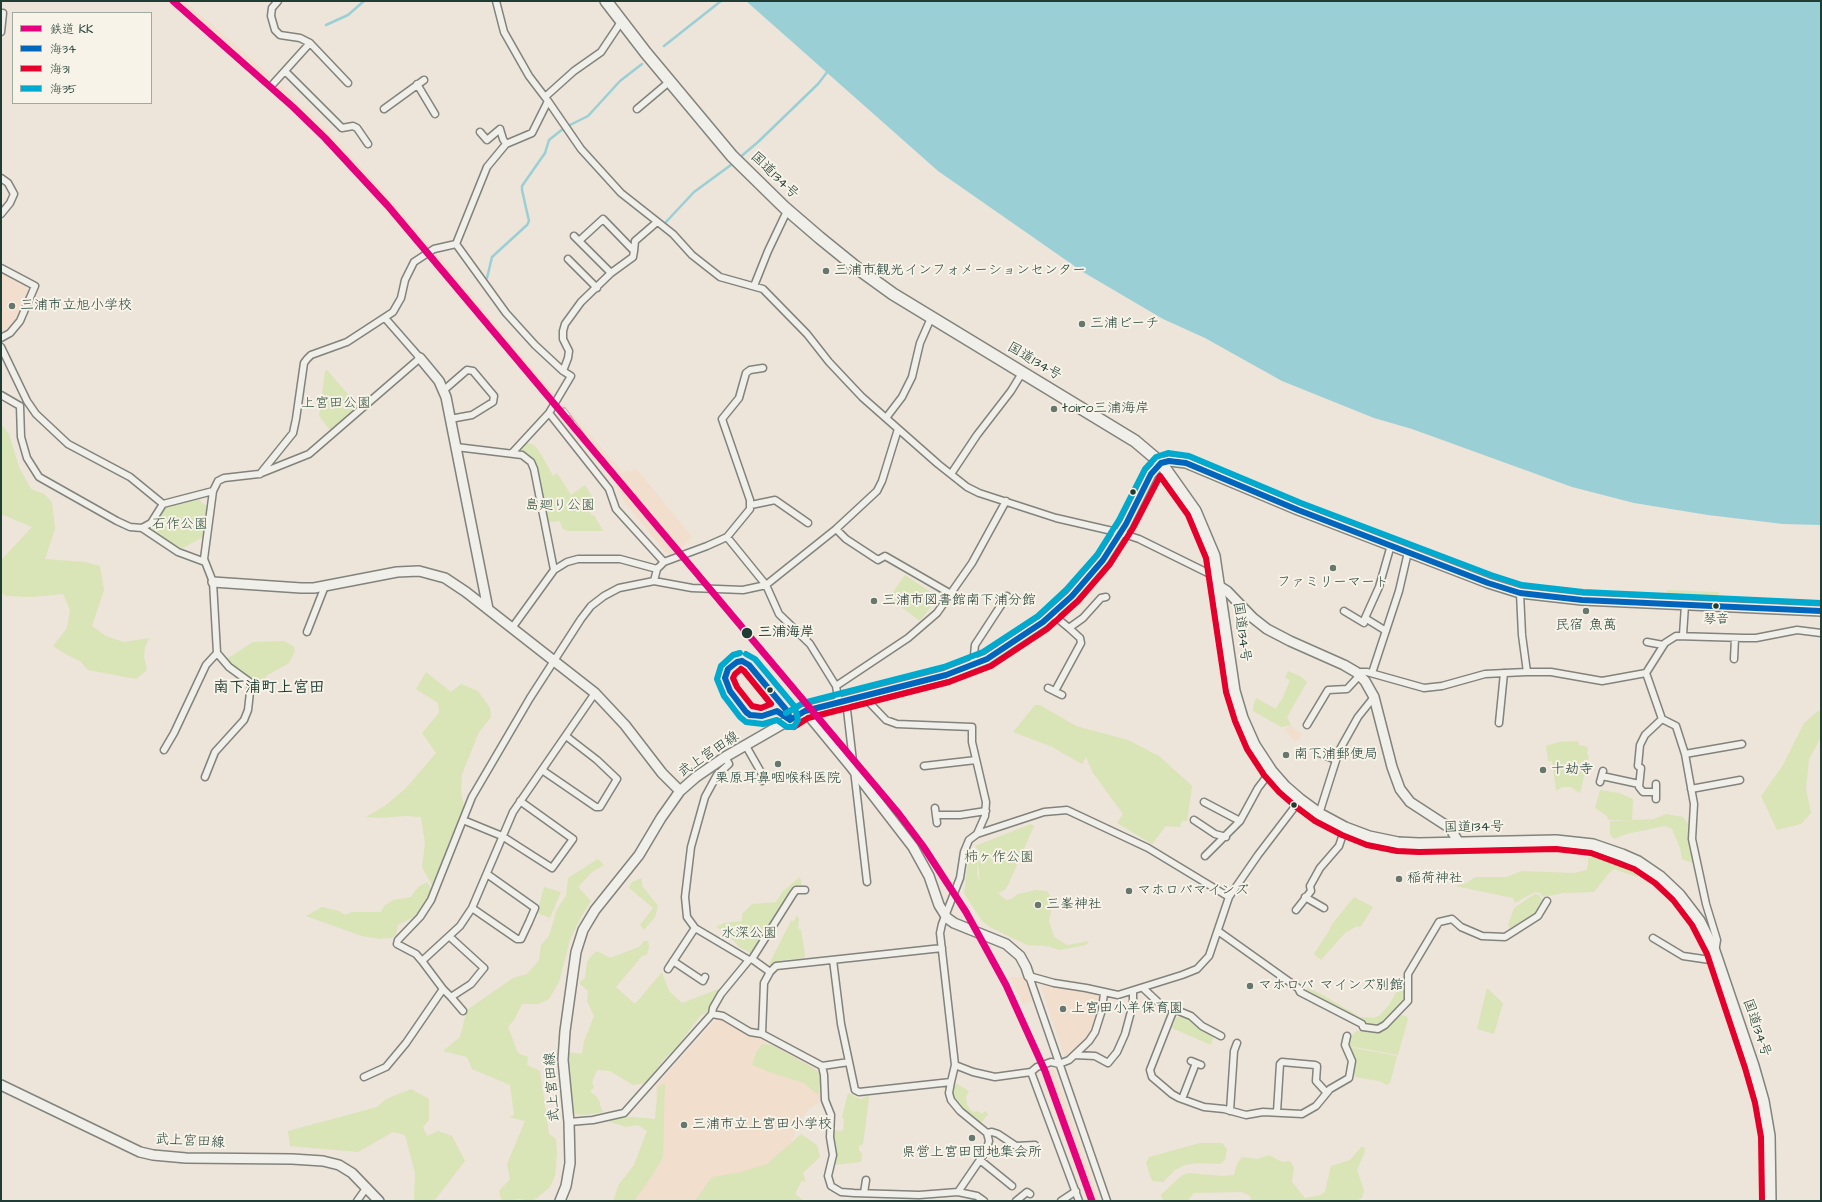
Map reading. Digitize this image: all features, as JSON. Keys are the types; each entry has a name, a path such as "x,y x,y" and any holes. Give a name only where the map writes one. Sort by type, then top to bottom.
{"highway":[{"name":"国道134号","path":"606,1 669,82 732,156 787,210 868,277 931,318 1135,441 1161,463 1195,511 1214,556 1232,675 1242,718 1254,745 1271,771 1285,787 1300,800 1319,814 1345,828 1369,837 1398,843 1538,841 1575,842 1593,845 1630,858 1660,877 1679,895 1699,921 1716,958 1753,1066 1763,1101 1769,1136 1770,1201"}],"main road":[{"path":"420,358 439,381 444,390 488,609"},
{"path":"1161,463 1169,461 1186,463 1298,510 1488,583 1520,593 1576,600 1821,611"},
{"name":"武上宮田線","path":"560,1201 566,1186 570,1163 569,1122 563,1060 564,1038 576,952 583,930 595,910 639,855 661,818 680,791 696,777 726,757 805,710 864,697 946,675 987,659 1043,622 1072,596 1090,576 1121,533 1151,474 1161,463"},
{"path":"213,582 294,588 325,586 397,572 419,571 439,576 452,582 595,693 611,709 662,773 680,791"},
{"path":"1218,582 1253,618 1267,629 1358,674 1368,684 1374,697 1392,767 1400,789 1410,802 1450,828 1459,843"},
{"path":"805,710 855,772 917,854 929,876 939,905 945,916 954,923 1006,944 1020,956 1029,976"},
{"name":"武上宮田線","path":"1,1085 122,1145 148,1154 186,1158 292,1159 323,1161 345,1169 367,1187 379,1201"}],"street":[{"path":"278,1 272,8 271,16 275,30 280,35 300,38 310,43 348,83"},
{"path":"496,1 504,32 514,53 528,76 547,99 581,149 616,188 673,234 692,255 720,277 763,289 807,334 829,362 862,397 967,487 979,493 1056,518 1121,533 1139,539 1218,582"},
{"path":"1,13 3,14 1,32"},
{"path":"456,244 487,167 506,144 532,133 547,99 570,74 601,52 621,22"},
{"path":"273,84 310,43"},
{"path":"285,71 342,128 353,126 357,128 368,144"},
{"path":"384,109 424,80"},
{"path":"637,109 669,82"},
{"path":"417,84 435,114"},
{"path":"480,132 487,140 500,130 506,144"},
{"path":"1,178 8,183 14,194 10,203 1,214"},
{"path":"754,286 787,210"},
{"path":"611,274 577,239 603,218 634,251"},
{"path":"562,371 568,358 569,351 564,339 563,331 565,324 581,302 611,274 633,257 635,241 657,222"},
{"path":"260,474 292,433 296,419 304,363 307,359 311,355 347,342 385,318 398,306 405,280 414,262 434,249 456,244"},
{"path":"456,244 506,313 535,345 562,371 571,376 549,414 513,452"},
{"path":"568,259 597,288"},
{"path":"1,268 35,286 20,321 10,333 1,338"},
{"path":"205,777 216,752 244,720 248,710 251,683 229,667 217,653 213,582 205,562 206,542 213,491 218,481 224,478 260,474 309,454 420,358 385,318"},
{"path":"886,418 902,397 912,377 920,344 931,318"},
{"path":"1,347 27,400 36,414 68,444 130,477 163,504"},
{"path":"654,581 657,569 664,562 707,546 727,536 750,509 751,505 722,419 739,398 746,374 750,370 764,368"},
{"path":"444,390 467,370 473,371 494,396 493,402 472,415 450,419"},
{"path":"951,474 1011,391 1022,373"},
{"path":"1,395 20,406"},
{"path":"20,406 27,400"},
{"path":"20,406 21,437 26,458 39,477 117,521 130,527 142,528 178,552 205,562"},
{"path":"549,414 609,489 616,509 664,562"},
{"path":"463,1011 443,989 416,954 397,944 398,940 427,908 472,797 530,698 581,619 591,606 604,596 619,588 654,581 692,588 743,590 766,585 836,529 877,491 882,481 898,429"},
{"path":"456,447 513,452 522,455 531,462 534,469 554,570"},
{"path":"142,528 151,523 163,504 213,491"},
{"path":"751,505 775,500 808,523"},
{"path":"836,686 924,626 937,613 972,563 1006,501"},
{"path":"836,529 846,539 878,560 885,556 951,594"},
{"path":"727,536 766,585 779,614 810,644 836,686 843,702 855,772 867,882"},
{"path":"1344,611 1364,623 1379,587 1391,545"},
{"path":"1372,673 1399,591 1408,552"},
{"path":"512,628 554,570 567,562 578,559 620,559 657,569"},
{"path":"307,632 325,586"},
{"path":"1520,593 1522,635 1527,672"},
{"path":"973,665 975,645 1007,596"},
{"path":"1069,628 1090,612 1101,598 1106,597"},
{"path":"1683,635 1685,605"},
{"path":"1052,614 1080,638 1081,643 1055,691"},
{"path":"1365,618 1386,631"},
{"path":"1307,725 1315,719 1326,699 1328,690 1347,689 1358,674 1372,673 1424,688 1442,686 1485,674 1527,672 1551,672 1602,681 1646,673 1663,645 1669,639 1683,635 1756,638 1797,630 1821,633"},
{"path":"1734,659 1735,638"},
{"path":"1647,642 1663,645"},
{"path":"164,750 187,707 206,665 217,653"},
{"path":"1499,723 1496,714 1504,673"},
{"path":"1646,673 1662,720 1676,726 1685,754 1694,804 1692,839 1706,904 1717,940 1716,958 1683,956 1653,938"},
{"path":"1048,688 1062,694"},
{"path":"422,961 450,937 460,926 472,908 488,874 509,820 520,801 595,693"},
{"path":"864,697 886,720 897,724 972,727 972,742 986,802 986,811 977,834"},
{"path":"1319,814 1339,751 1358,717 1374,697"},
{"path":"1656,792 1643,792 1639,787 1641,768 1638,766 1640,745 1645,735 1662,720"},
{"path":"542,770 596,807 600,807 617,779 597,760 566,736"},
{"path":"1685,754 1742,744"},
{"path":"746,746 762,774 762,781"},
{"path":"1317,752 1336,760"},
{"path":"726,757 728,764 717,775 705,797 691,847 686,884 686,909 689,921 695,928 770,972"},
{"path":"924,766 976,760"},
{"path":"1205,856 1226,837 1240,821 1258,788 1271,771"},
{"path":"1601,776 1639,784"},
{"path":"1691,789 1740,780"},
{"path":"1656,784 1656,799"},
{"path":"1029,976 1054,984 1086,988 1118,995 1197,969 1209,956 1229,897 1258,855 1300,800"},
{"path":"463,820 502,836 552,868 572,841 571,837 520,801"},
{"path":"1204,802 1240,821"},
{"path":"935,808 937,823"},
{"path":"958,1192 986,1151 989,1141 987,1133 954,1105 950,1094 955,1065 940,930 960,878 966,846 969,840 977,834 1044,812 1068,810 1148,848 1229,897"},
{"path":"936,815 960,815 986,811"},
{"path":"960,815 961,822"},
{"path":"1194,820 1215,834 1226,837"},
{"path":"1296,910 1311,891 1310,886 1320,868 1339,846 1345,828"},
{"path":"472,908 517,939 521,939 530,922 535,908 488,874"},
{"path":"569,1122 593,1120 624,1113 712,1014 713,1008 721,994 750,959 796,890 805,890"},
{"path":"1305,897 1324,908"},
{"path":"1218,931 1298,988 1300,992 1362,1024 1363,1027 1378,1029 1385,1025 1408,1001 1408,974 1439,922 1452,919 1461,927 1482,936 1502,938 1538,916 1547,901"},
{"path":"668,969 695,928"},
{"path":"450,937 484,968 470,984 451,997"},
{"path":"762,1034 764,983 770,972 776,966 942,948"},
{"path":"833,960 842,1024 855,1090 859,1092 951,1082"},
{"path":"673,961 695,979 703,981 705,977"},
{"path":"1029,976 1107,1201"},
{"path":"1143,988 1159,1003 1191,1016 1202,1026 1221,1036"},
{"path":"364,1077 386,1067 406,1043 443,989"},
{"path":"1075,1055 1095,1056 1108,1063 1117,1052 1125,1034 1133,1004 1133,991"},
{"path":"955,1065 973,1072 995,1077 1031,1072 1037,1067 1051,1062 1059,1064 1068,1060 1075,1055 1095,1032 1102,1010 1104,993"},
{"path":"1174,1009 1150,1070 1154,1078 1172,1094 1182,1099 1204,1107 1246,1115 1263,1112 1295,1114 1307,1112 1318,1105 1326,1092 1349,1078 1352,1061 1345,1045 1347,1036"},
{"path":"712,1014 723,1016 750,1032 762,1034 822,1066 849,1062"},
{"path":"1230,1111 1235,1083 1236,1043"},
{"path":"1277,1112 1280,1064 1282,1062 1315,1064 1317,1066 1316,1081 1326,1092"},
{"path":"1182,1099 1196,1063"},
{"path":"822,1066 825,1081 825,1100 831,1115 830,1137 833,1155 828,1176 831,1186 841,1192 919,1195 958,1192 978,1196 984,1201"},
{"path":"1031,1072 1079,1201"},
{"path":"987,1133 992,1132 998,1134 1016,1146 1035,1145"},
{"path":"980,1160 1012,1186"},
{"path":"864,1193 866,1180"},
{"path":"357,1201 367,1187"},
{"path":"1061,1201 1076,1191"},
{"path":"1016,1201 1027,1192 1030,1194"}],"shaded area":[{"path":"169,1 184,1 232,42 270,76 264,84"},
{"path":"280,85 330,133 392,201 430,246 422,252 354,173 323,140 273,92"},
{"path":"436,253 554,394 549,402 429,259"},
{"name":"三浦市立旭小学校","path":"1,271 26,286 28,292 17,319 6,331 1,334"},
{"path":"563,403 623,473 627,470 630,473 636,468 692,537 671,559 623,500 615,481 556,411"},
{"path":"1290,725 1301,734 1301,737 1295,742 1285,729"},
{"path":"1010,977 1025,977 1028,980 1034,1001 1023,1004"},
{"path":"1043,985 1062,989 1086,990 1101,995 1099,1019 1089,1037 1073,1053 1065,1057 1041,987"},
{"path":"717,1018 816,1067 821,1075 820,1102 810,1108 799,1122 792,1140 782,1158 716,1201 629,1201 651,1177 657,1109 656,1086"},
{"path":"1053,1068 1099,1201 1088,1201 1041,1072"}],"green space":[{"name":"上宮田公園","path":"327,370 358,406 330,430 319,416 325,371"},
{"path":"1,424 9,434 19,467 31,489 44,494 52,502 55,529 45,559 85,562 100,566 104,590 92,626 106,636 124,642 149,638 145,647 144,657 147,670 136,679 88,670 80,661 53,646 67,628 70,610 63,594 31,597 6,596 1,592 1,560 32,527 1,514"},
{"name":"島廻り公園","path":"527,443 534,445 541,454 553,476 557,473 571,495 585,485 596,503 586,510 589,511 592,516 594,515 603,531 567,531 562,528 560,521 547,522 532,460 520,451"},
{"name":"石作公園","path":"199,498 202,503 207,506 203,537 179,550 151,532 165,507"},
{"path":"905,575 938,597 920,621 889,598"},
{"path":"1667,590 1719,592 1718,602 1667,600"},
{"path":"284,641 294,647 295,651 289,663 266,676 263,684 233,673 228,658 253,642"},
{"path":"1288,671 1300,676 1307,682 1287,717 1291,725 1281,727 1253,711 1256,698 1276,709 1280,701 1281,702 1290,680 1285,678"},
{"path":"426,672 451,692 461,684 478,691 490,708 491,717 479,732 462,774 461,791 464,808 450,839 433,887 422,867 425,843 421,817 366,817 386,805 406,788 436,753 422,733 439,713 438,703 416,689"},
{"path":"1035,705 1040,705 1076,726 1128,740 1159,756 1192,786 1187,821 1182,821 1180,827 1166,826 1152,844 1117,823 1123,814 1093,773 1086,757 1082,764 1050,746 1013,732"},
{"path":"1818,711 1821,712 1821,737 1809,759 1806,789 1811,813 1801,824 1777,830 1761,796 1783,765 1804,723"},
{"path":"1578,741 1579,745 1588,747 1587,755 1589,756 1580,793 1571,787 1562,787 1556,791 1552,761 1548,761 1546,746 1559,742"},
{"path":"1600,790 1619,793 1633,799 1632,820 1608,820 1607,816 1595,808"},
{"path":"1666,814 1683,817 1689,825 1690,846 1695,864 1682,859 1680,848 1672,829 1665,826 1626,834 1614,839 1610,834 1610,821 1654,819"},
{"name":"柿ヶ作公園","path":"1031,824 1034,826 1009,883 1005,890 998,893 1006,900 1011,899 1018,894 1036,890 1047,891 1053,901 1049,921 1054,937 1067,945 1089,941 1086,945 1060,950 1047,946 1027,945 990,927 982,921 964,893 970,847 978,853 977,874 980,882 978,864 980,852 975,846"},
{"path":"1596,852 1604,857 1619,861 1639,872 1637,877 1614,869 1594,892 1563,893 1544,897 1540,893 1535,892 1515,903 1513,898 1455,886 1467,883 1475,877 1506,877 1522,871 1574,873 1587,870 1589,855"},
{"path":"598,859 604,865 592,872 578,887 591,901 570,940 559,982 549,999 538,1004 522,1004 514,1020 508,1027 518,1053 528,1057 527,1065 540,1071 549,1134 556,1139 557,1154 555,1176 550,1187 533,1201 519,1199 506,1201 501,1199 499,1191 510,1179 507,1164 525,1121 509,1117 514,1115 510,1085 472,1069 467,1057 443,1051 460,1037 467,1010 513,978 527,974 539,960 541,945 549,936 557,909 566,896 568,878"},
{"name":"水深公園","path":"800,877 802,887 794,890 753,954 739,947 725,931 716,927 724,923 742,921 742,914 752,904 776,902 783,891"},
{"path":"642,878 642,886 658,906 655,917 644,930 640,925 653,908 629,888 632,882"},
{"path":"427,882 432,890 427,904 419,914 398,925 396,935 391,938 380,939 362,936 306,916 322,907 339,911 345,915 352,912 381,912 384,906 393,900 411,897 418,887"},
{"path":"544,887 561,892 550,918 537,913"},
{"path":"1535,894 1539,895 1542,900 1535,913 1510,928 1508,925 1514,908"},
{"path":"1354,897 1373,907 1361,926 1355,927 1345,933 1321,960 1314,954 1332,924"},
{"path":"797,915 799,920 798,928 801,930 805,955 804,958 783,960 772,963 770,966 769,964 791,921 794,921"},
{"path":"644,941 648,941 649,947 647,955 642,956 616,987 635,1004 662,972 669,991 682,1003 724,988 708,1012 701,1015 676,1048 665,1058 646,1083 633,1085 610,1071 597,1070 592,1082 594,1087 590,1092 596,1096 600,1102 603,1112 585,1115 572,1114 566,1052 582,1054 584,1041 594,1016 587,1001 588,991 579,983 585,978 587,962 597,951 610,958 639,947"},
{"path":"1406,975 1406,1000 1381,1026 1364,1026 1305,993 1308,988 1360,1017 1374,1018 1380,1015 1389,1005"},
{"path":"1487,988 1503,1003 1494,1034 1477,1029"},
{"path":"1184,1015 1214,1035 1211,1045 1172,1028 1176,1018"},
{"path":"1399,1015 1406,1016 1408,1019 1398,1055 1349,1046 1351,1037 1356,1031 1382,1030"},
{"path":"762,1044 772,1045 813,1068 819,1073 821,1080 818,1095 804,1083 752,1065 756,1053"},
{"path":"1349,1047 1397,1056 1390,1083 1387,1085 1379,1081 1355,1077"},
{"path":"665,1083 663,1157 654,1173 634,1201 613,1201 619,1184 634,1165 647,1131 638,1125 626,1127 610,1122 608,1119 633,1117 655,1119 658,1087"},
{"path":"955,1083 969,1091 966,1097 967,1105 973,1112 977,1111 982,1114 985,1111 988,1114 982,1122 978,1122 962,1110 954,1101 952,1095"},
{"path":"411,1089 429,1099 429,1120 423,1127 427,1136 438,1131 452,1136 465,1161 434,1201 414,1201 415,1173 405,1135 393,1132 358,1152 290,1146 288,1131 377,1107 386,1099"},
{"path":"848,1093 860,1099 868,1096 869,1098 863,1144 859,1146 859,1150 862,1154 861,1162 834,1165 835,1161 832,1130 843,1131 844,1119 842,1117"},
{"path":"801,1134 817,1145 820,1157 803,1173 806,1182 802,1180 795,1194 804,1201 695,1201 712,1177 737,1173 767,1164"},
{"path":"1200,1143 1222,1143 1227,1149 1225,1160 1220,1164 1197,1163 1185,1165 1175,1170 1163,1182 1152,1181 1146,1163 1149,1157"},
{"path":"1361,1147 1364,1147 1365,1151 1357,1170 1364,1190 1362,1198 1355,1201 1252,1201 1250,1196 1242,1192 1194,1193 1187,1201 1163,1201 1161,1195 1181,1176 1188,1173 1224,1176 1234,1175 1237,1164 1242,1157 1257,1159 1269,1155 1282,1162 1290,1161 1294,1167 1292,1182 1305,1198 1320,1195 1325,1192 1331,1166 1350,1160"}],"water":[{"path":"746,1 1821,1 1821,525 1783,524 1708,515 1634,503 1572,487 1412,429 1374,418 1282,381 1205,338 1163,319 1083,272 938,171"}],"waterway":[{"path":"326,25 348,15 364,1"},
{"path":"664,46 721,1"},
{"path":"487,278 492,257 527,225 529,221 522,186 545,153 549,140 564,128 588,116 620,81 642,64"},
{"path":"738,159 758,142 818,84 828,71"},
{"path":"666,222 694,192 735,162"}],"railway":[{"path":"564,409 603,462"}],"rail line":[{"name":"KK","path":"173,1 293,107 325,138 388,206 899,814 923,846 966,912 1006,985 1045,1071 1092,1201"}],"transit line":[{"name":"海35","path":"786,713 803,703 944,667 983,652 1038,616 1066,590 1097,555 1119,520 1145,469 1156,457 1168,453 1189,456 1301,503 1491,575 1522,585 1583,592 1821,603"},
{"name":"海34","path":"790,720 805,711 946,675 987,659 1043,622 1072,596 1103,560 1126,524 1151,474 1161,463 1169,461 1186,463 1298,510 1488,583 1520,593 1582,600 1821,611"},
{"name":"海31","path":"794,727 808,718 949,682 991,666 1047,629 1078,601 1110,564 1133,528 1160,476 1188,515 1206,558 1226,692 1235,721 1247,749 1264,775 1279,792 1295,806 1315,821 1342,835 1367,845 1397,851 1419,852 1556,849 1591,853 1634,869 1655,883 1673,900 1692,925 1707,954 1745,1068 1755,1103 1761,1137 1762,1201"},
{"name":"海35","path":"740,653 733,655 721,666 717,679 724,696 740,717 746,722 763,724 777,720 787,727 794,727 798,720 795,707 755,659 746,654"},
{"name":"海34","path":"742,661 749,665 788,712 790,720 777,711 762,716 750,715 746,712 730,691 725,678 728,669 737,662 742,661"},
{"name":"海31","path":"741,669 744,671 771,704 761,708 752,706 737,687 733,678 741,669"}],"place":[{"name":"三浦市観光インフォメーションセンター","path":"826,271"},
{"name":"三浦市立旭小学校","path":"12,306"},
{"name":"三浦ビーチ","path":"1082,324"},
{"name":"toiro三浦海岸","path":"1054,409"},
{"name":"ファミリーマート","path":"1333,568"},
{"name":"三浦市図書館南下浦分館","path":"874,601"},
{"name":"琴音","path":"1716,606"},
{"name":"民宿 魚萬","path":"1586,611"},
{"name":"三浦海岸","path":"747,633"},
{"name":"南下浦郵便局","path":"1286,755"},
{"name":"栗原耳鼻咽喉科医院","path":"778,764"},
{"name":"十劫寺","path":"1543,770"},
{"name":"稲荷神社","path":"1399,879"},
{"name":"マホロバマインズ","path":"1129,891"},
{"name":"三峯神社","path":"1038,905"},
{"name":"マホロバ マインズ別館","path":"1250,986"},
{"name":"上宮田小羊保育園","path":"1063,1009"},
{"name":"三浦市立上宮田小学校","path":"684,1125"},
{"name":"県営上宮田団地集会所","path":"972,1138"}],"district":[{"name":"南下浦町上宮田","path":"269,689"}]}
